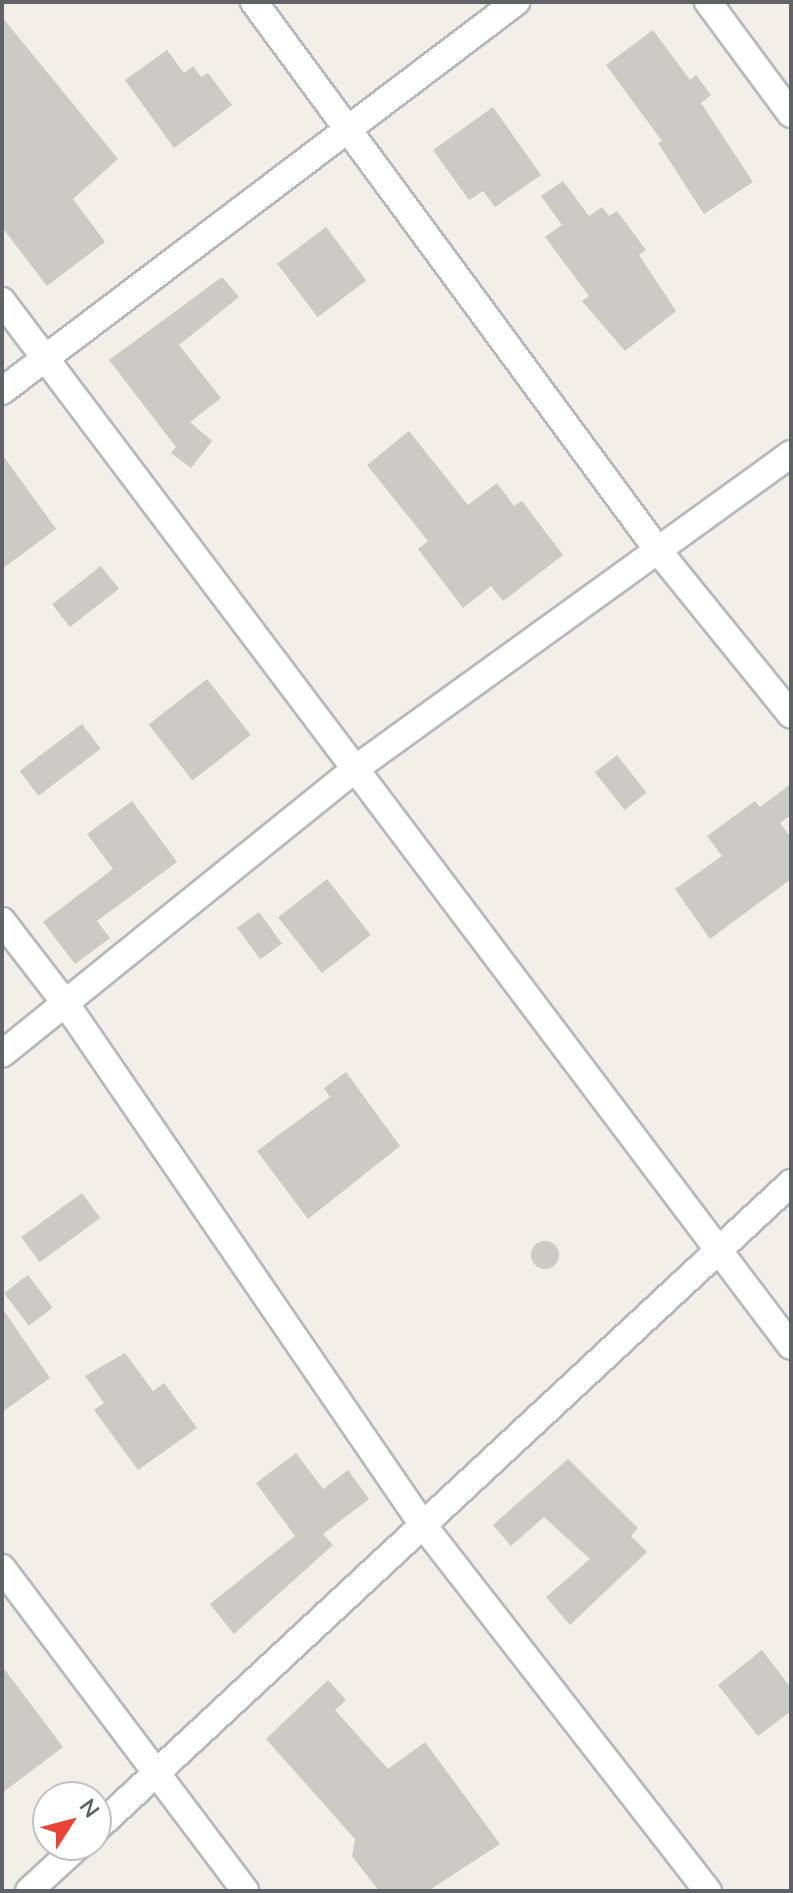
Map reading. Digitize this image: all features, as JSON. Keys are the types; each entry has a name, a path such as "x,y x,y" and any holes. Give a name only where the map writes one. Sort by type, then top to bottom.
{"street":[{"path":"254,2 660,553 791,715"},
{"path":"2,391 516,2"},
{"path":"708,2 791,114"},
{"path":"2,301 791,1346"},
{"path":"2,1054 355,769 660,553 791,454"},
{"path":"2,921 66,1004 423,1525 708,1891"},
{"path":"112,1814 791,1183"},
{"path":"2,1568 153,1775 245,1891"},
{"path":"29,1891 62,1861"}],"building":[{"path":"2,17 118,159 73,199 105,242 47,286 2,227"},
{"path":"653,30 690,80 696,75 711,95 701,103 753,182 704,214 658,143 662,141 606,65"},
{"path":"167,50 184,73 193,66 201,77 208,73 232,105 174,148 125,80"},
{"path":"493,107 541,175 495,207 483,191 469,200 433,150"},
{"path":"563,181 589,216 602,207 609,216 617,211 646,250 639,255 676,311 625,351 582,301 589,296 545,237 562,225 541,196"},
{"path":"326,227 366,281 318,317 277,264"},
{"path":"222,277 239,297 179,345 221,398 190,422 212,441 191,468 171,453 176,447 109,360"},
{"path":"409,431 468,505 497,483 514,506 522,501 563,555 503,601 491,586 463,608 418,549 428,541 367,465"},
{"path":"2,454 56,529 2,569"},
{"path":"101,566 119,589 70,627 52,604"},
{"path":"207,679 251,735 192,781 149,725"},
{"path":"82,724 101,749 38,796 20,771"},
{"path":"617,755 647,793 624,810 595,772"},
{"path":"791,784 791,815 780,823 791,838 791,879 710,939 675,889 722,856 707,836 755,801 760,807"},
{"path":"132,801 177,862 97,921 110,938 75,964 43,922 113,869 87,834"},
{"path":"327,879 371,935 322,973 278,917"},
{"path":"259,912 282,944 260,959 237,928"},
{"path":"346,1072 400,1146 308,1219 257,1151 330,1097 324,1088"},
{"path":"82,1193 100,1218 40,1262 21,1237"},
{"path":"545,1241 555,1245 559,1255 555,1265 545,1269 535,1265 531,1255 535,1245"},
{"path":"28,1275 53,1308 29,1326 4,1293"},
{"path":"2,1308 50,1378 2,1412"},
{"path":"125,1353 153,1391 164,1383 197,1428 138,1470 94,1410 104,1403 85,1376"},
{"path":"296,1453 323,1489 348,1470 369,1499 323,1534 333,1545 234,1634 210,1604 295,1536 256,1483"},
{"path":"568,1459 638,1528 631,1536 647,1552 570,1625 546,1597 590,1559 544,1517 511,1546 493,1525"},
{"path":"762,1650 791,1688 791,1711 758,1736 718,1685"},
{"path":"2,1666 63,1747 2,1793"},
{"path":"328,1680 346,1700 335,1710 388,1769 425,1742 500,1844 428,1891 379,1891 352,1856 355,1839 266,1739"}]}
